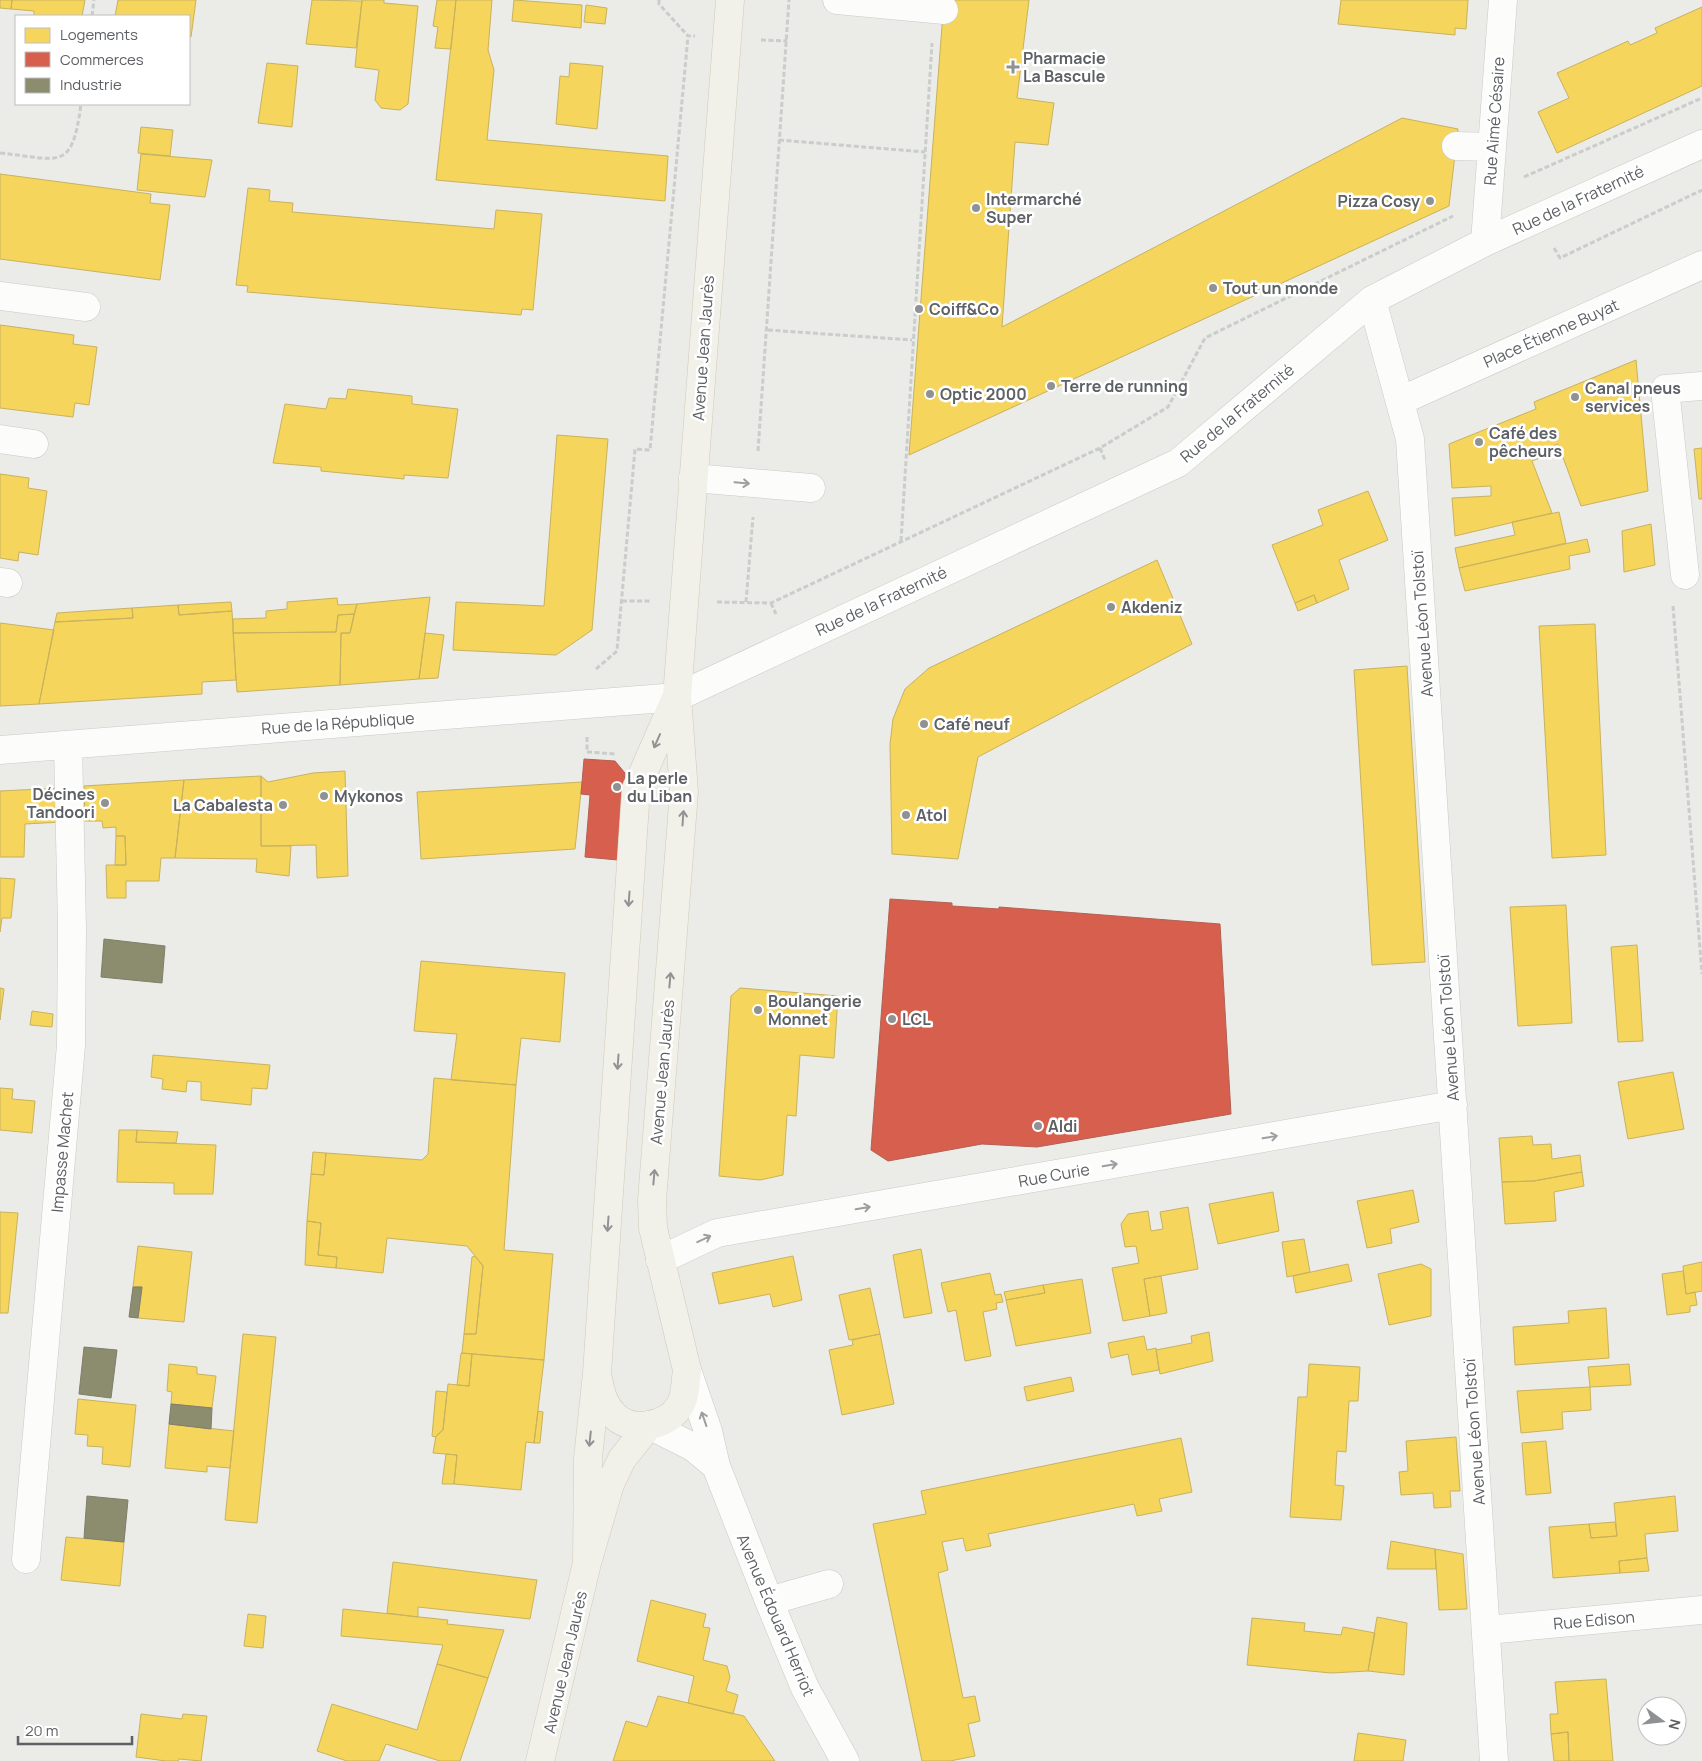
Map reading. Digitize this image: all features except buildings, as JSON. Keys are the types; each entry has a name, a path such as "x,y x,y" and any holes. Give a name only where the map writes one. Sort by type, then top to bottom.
{"main road":[{"name":"Avenue Jean Jaurès","path":"597,1373 602,1398 615,1417 632,1425 649,1425 663,1420 678,1408 684,1392 686,1370 653,1228 652,1200 684,792 677,697 730,0"},
{"name":"Avenue Jean Jaurès","path":"587,1563 588,1458 597,1373 636,790 677,697"},
{"name":"Avenue Jean Jaurès","path":"540,1761 587,1563 610,1484 622,1459 649,1425"}],"street":[{"name":"Rue Aimé Césaire","path":"1485,242 1502,0"},
{"path":"844,1 939,9"},
{"name":"Rue de la Fraternité","path":"677,697 1178,463 1372,300 1485,242 1702,144"},
{"path":"1456,146 1492,148"},
{"name":"Place Étienne Buyat","path":"1400,401 1702,265"},
{"path":"0,296 86,308"},
{"name":"Avenue Léon Tolstoï","path":"1372,300 1410,439 1494,1761"},
{"path":"1685,575 1666,389 1702,386"},
{"path":"0,439 34,444"},
{"path":"694,478 811,488"},
{"name":"Rue de la République","path":"0,750 677,697"},
{"name":"Impasse Machet","path":"26,1559 71,1045 72,927 68,745"},
{"name":"Rue Curie","path":"660,1260 717,1233 1453,1105"},
{"name":"Avenue Édouard Herriot","path":"686,1370 708,1431 716,1466 804,1688 844,1761"},
{"path":"649,1425 693,1447 716,1466"},
{"path":"769,1601 829,1584"},
{"name":"Rue Edison","path":"1487,1630 1702,1610"}],"path":[{"path":"92,15 94,0"},
{"path":"746,602 768,330 789,0"},
{"path":"901,541 925,152 939,9"},
{"path":"588,752 584,679 617,651 635,448 650,450 688,36"},
{"path":"771,603 1100,448 1160,412 1168,407 1205,338 1458,214 1469,197 1522,178 1702,98"},
{"path":"0,153 55,158 66,155 73,147 77,134 81,105"},
{"path":"780,140 925,152"},
{"path":"1560,258 1702,190"},
{"path":"768,330 912,340"},
{"path":"1685,575 1671,582 1702,974"}],"place":[{"name":"Pharmacie La Bascule","path":"1013,67"},
{"name":"Pizza Cosy","path":"1430,201"},
{"name":"Intermarché Super","path":"976,208"},
{"name":"Tout un monde","path":"1213,288"},
{"name":"Coiff&Co","path":"919,309"},
{"name":"Terre de running","path":"1051,386"},
{"name":"Optic 2000","path":"930,394"},
{"name":"Canal pneus services","path":"1575,397"},
{"name":"Café des pêcheurs","path":"1479,442"},
{"name":"Akdeniz","path":"1111,607"},
{"name":"Café neuf","path":"924,724"},
{"name":"La perle du Liban","path":"617,787"},
{"name":"Mykonos","path":"324,796"},
{"name":"Décines Tandoori","path":"105,803"},
{"name":"La Cabalesta","path":"283,805"},
{"name":"Atol","path":"906,815"},
{"name":"Boulangerie Monnet","path":"758,1010"},
{"name":"LCL","path":"892,1019"},
{"name":"Aldi","path":"1038,1126"}]}
